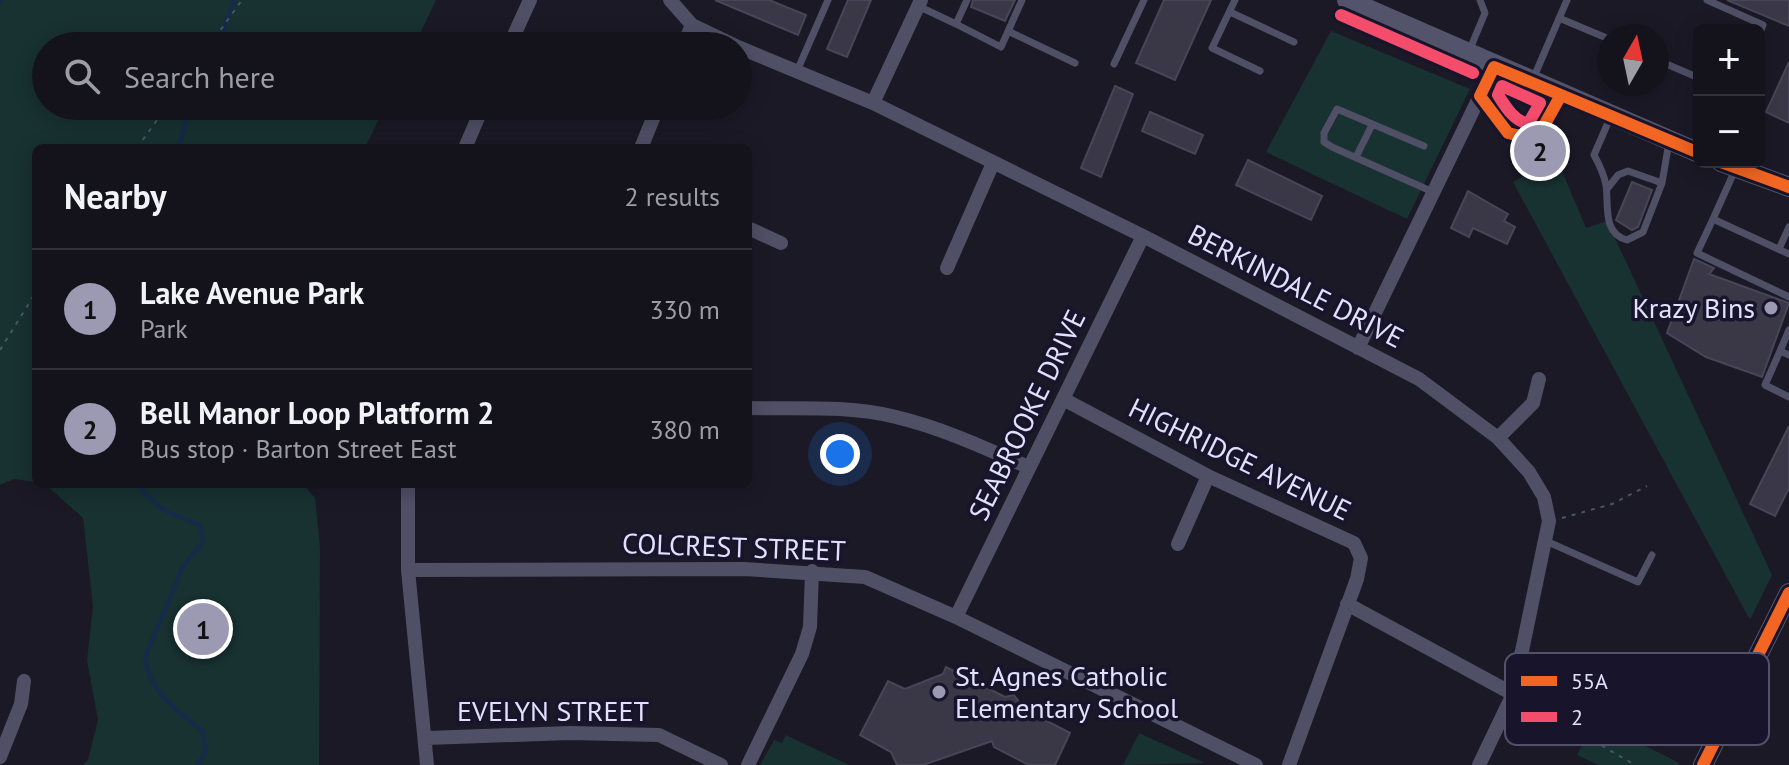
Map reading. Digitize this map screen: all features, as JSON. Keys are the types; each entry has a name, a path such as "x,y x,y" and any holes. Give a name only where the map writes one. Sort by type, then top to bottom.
{"main road":[{"path":"1347,0 1368,4 1494,67 1693,150"},
{"path":"1736,168 1789,187"},
{"path":"1759,653 1789,593"},
{"path":"1703,765 1713,745"}],"street":[{"path":"515,32 530,0"},
{"name":"BERKINDALE DRIVE","path":"670,0 692,25 707,32"},
{"path":"873,103 920,3"},
{"path":"689,32 692,25"},
{"name":"BERKINDALE DRIVE","path":"752,52 873,103 1143,236 1438,392 1498,438 1529,472 1544,497 1549,521 1522,653"},
{"path":"1358,348 1494,67"},
{"path":"467,144 477,120"},
{"path":"643,144 652,120"},
{"path":"947,268 993,163"},
{"path":"752,230 781,243"},
{"name":"SEABROOKE DRIVE","path":"956,617 1143,236"},
{"path":"1498,438 1533,403 1539,379"},
{"name":"HIGHRIDGE AVENUE","path":"1065,400 1208,476 1354,543 1361,558 1289,765"},
{"path":"752,408 838,409 893,416 951,433 1028,467"},
{"path":"1178,544 1208,476"},
{"path":"408,488 408,570 427,738 427,765"},
{"name":"COLCREST STREET","path":"408,570 812,571 865,577 956,617 1256,765"},
{"path":"748,765 802,654 810,627 812,571"},
{"path":"1347,604 1505,690"},
{"path":"1,751 21,704 24,681"},
{"name":"BERKINDALE DRIVE","path":"1479,765 1505,711"},
{"name":"EVELYN STREET","path":"427,738 570,733 659,735 721,765"}],"lane":[{"path":"797,71 828,0"},
{"path":"956,24 967,0"},
{"path":"920,3 1001,47 1022,0"},
{"path":"1114,64 1144,0"},
{"path":"1235,0 1212,48 1260,71"},
{"path":"1467,54 1485,13 1480,0"},
{"path":"1531,82 1567,0"},
{"path":"1707,0 1761,24"},
{"path":"1230,12 1294,42"},
{"path":"1559,18 1597,34"},
{"path":"1008,31 1075,63"},
{"path":"1669,65 1693,75"},
{"path":"1480,96 1504,132 1518,142 1536,140 1550,120 1561,95"},
{"path":"1424,146 1337,109 1324,133 1324,142 1433,192"},
{"path":"1611,116 1594,155 1606,191 1611,229 1617,237 1627,240 1643,232 1662,183 1669,140"},
{"path":"1356,157 1372,125"},
{"path":"1727,168 1713,219 1697,253 1789,297"},
{"path":"1606,191 1618,175 1628,171 1662,183"},
{"path":"1713,219 1789,254"},
{"path":"1779,249 1789,227"},
{"path":"1789,330 1765,385 1789,397"},
{"path":"1780,351 1789,355"},
{"path":"1546,541 1638,582 1652,555"}],"path":[{"path":"219,32 242,0"},
{"path":"140,144 157,120"},
{"path":"0,350 32,298"},
{"path":"1549,521 1612,504 1647,486"},
{"path":"1601,745 1635,765"}],"green space":[{"path":"0,0 436,0 421,32 32,32 32,120 378,120 367,144 32,144 32,481 14,479 0,485"},
{"path":"1331,31 1470,89 1407,219 1266,152"},
{"path":"1557,159 1586,228 1607,221 1772,575 1750,620 1513,182"},
{"path":"49,488 306,488 315,498 320,547 319,765 83,765 88,760 98,720 87,660 93,607 83,518"},
{"path":"1139,733 1205,763 1123,765"},
{"path":"786,735 849,765 760,765 774,740 782,743"},
{"path":"1582,745 1644,745 1679,763 1598,765 1577,755"}],"building":[{"path":"715,0 769,0 806,15 798,35"},
{"path":"848,0 871,0 847,57 827,49"},
{"path":"973,0 1015,0 1005,21 971,7"},
{"path":"1164,0 1211,0 1175,80 1136,63"},
{"path":"1727,0 1789,0 1789,26"},
{"path":"1789,62 1789,123 1766,112"},
{"path":"1115,86 1133,94 1101,177 1081,168"},
{"path":"1150,112 1203,135 1195,154 1142,131"},
{"path":"1248,160 1322,196 1311,220 1236,185"},
{"path":"1632,182 1652,190 1638,227 1632,230 1616,220"},
{"path":"1468,191 1508,214 1504,221 1515,227 1507,244 1473,228 1469,237 1451,228"},
{"path":"1694,259 1714,268 1709,274 1789,303 1762,377 1706,357 1667,333"},
{"path":"1789,426 1789,488 1775,516 1750,504"},
{"path":"946,667 1005,697 1014,695 1024,709 1070,733 1055,765 1029,765 994,747 992,741 923,765 897,765 891,752 860,735 888,681 905,689 943,674"}],"waterway":[{"path":"223,32 234,0"},
{"path":"179,144 187,120"},
{"path":"139,488 163,510 200,525 203,541 182,568 145,658 158,690 174,708 202,730 206,752 197,765"}],"transit line":[{"name":"2","path":"1341,15 1473,73"},
{"name":"55A","path":"1494,67 1561,95 1536,140 1508,133 1480,96 1494,67"},
{"name":"2","path":"1502,86 1540,103 1528,124 1514,116 1504,104 1498,95 1502,86"},
{"name":"55A","path":"1561,95 1693,150"},
{"name":"55A","path":"1737,168 1789,187"},
{"name":"55A","path":"1759,653 1789,593"},
{"name":"55A","path":"1703,765 1713,745"}],"place":[{"name":"Bell Manor Loop Platform 2","path":"1540,151"},
{"name":"Krazy Bins","path":"1771,308"},
{"name":"Lake Avenue Park","path":"203,629"},
{"name":"St. Agnes Catholic Elementary School","path":"939,692"}]}
